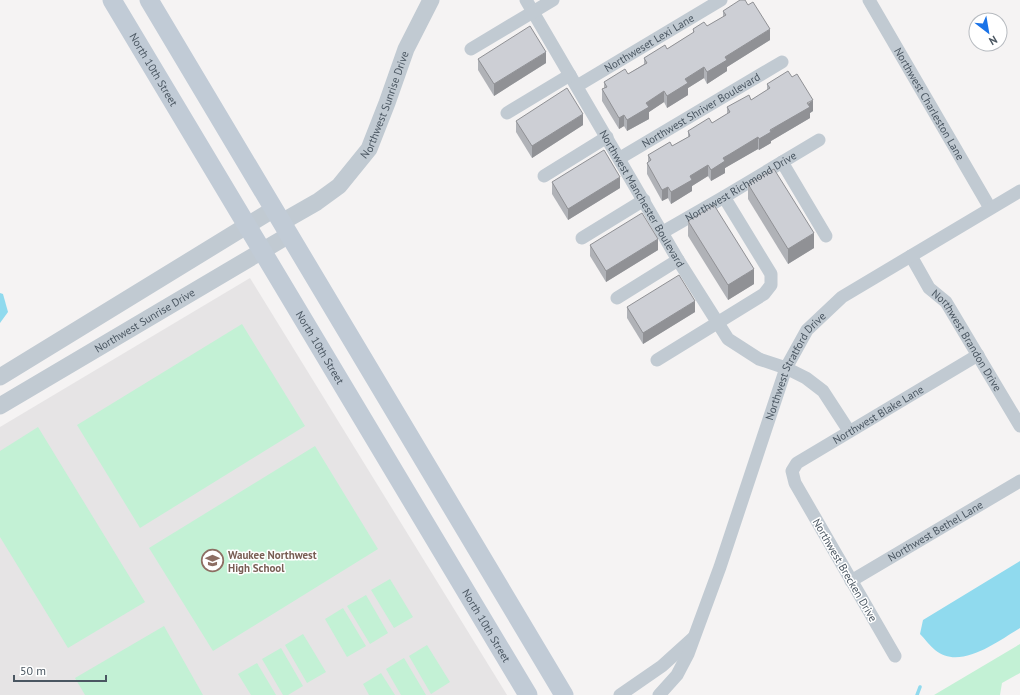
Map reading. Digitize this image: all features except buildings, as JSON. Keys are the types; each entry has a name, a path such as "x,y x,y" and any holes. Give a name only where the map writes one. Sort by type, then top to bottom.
{"main road":[{"name":"North 10th Street","path":"112,0 528,695"},
{"path":"149,0 564,695"}],"street":[{"name":"Northwest Sunrise Drive","path":"0,377 247,226 282,222 317,202 339,186 369,149 406,49 431,0"},
{"name":"Northwest Manchester Boulevard","path":"526,0 620,158 678,260 728,339 743,350 760,359 786,368 806,378 824,391 849,431"},
{"path":"471,49 553,0"},
{"name":"Northweset Lexi Lane","path":"577,86 721,0"},
{"name":"Northwest Charleston Lane","path":"869,0 990,208"},
{"name":"Northwest Shriver Boulevard","path":"620,158 782,62"},
{"path":"507,113 570,75"},
{"path":"544,176 607,138"},
{"name":"Northwest Richmond Drive","path":"663,232 819,140"},
{"path":"782,162 826,236"},
{"name":"Northwest Stratford Drive","path":"659,695 677,675 688,654 720,567 786,368 807,330 842,297 1020,191"},
{"path":"657,360 716,322 764,294 771,284 771,274 724,197"},
{"path":"582,238 644,200"},
{"name":"Northwest Sunrise Drive","path":"0,406 262,251 282,222"},
{"name":"Northwest Brandon Drive","path":"911,256 929,288 946,302 1020,426"},
{"path":"617,298 678,260"},
{"name":"Northwest Blake Lane","path":"795,483 792,471 797,463 978,355"},
{"name":"Northwest Bethel Lane","path":"851,581 1020,481"},
{"name":"Northwest Brecken Drive","path":"795,483 895,656"},
{"name":"Northwest Stratford Drive","path":"620,695 662,666 693,638"}],"shaded area":[{"name":"Waukee Northwest High School","path":"250,278 507,695 0,695 0,427"}],"green space":[{"path":"242,324 305,426 140,528 77,425"},
{"path":"38,427 145,602 68,648 0,537 0,451"},
{"path":"315,446 378,549 213,651 149,548"},
{"path":"390,579 413,617 394,628 371,590"},
{"path":"366,595 388,633 370,644 347,606"},
{"path":"343,608 366,646 347,657 325,619"},
{"path":"164,626 203,695 85,695 75,678"},
{"path":"303,634 326,672 307,683 285,645"},
{"path":"1020,644 1020,673 1002,683 1000,695 934,695"},
{"path":"427,645 450,682 431,694 409,656"},
{"path":"281,648 303,686 288,695 283,695 262,659"},
{"path":"404,658 426,695 401,695 386,669"},
{"path":"257,663 276,695 251,695 238,674"},
{"path":"381,673 395,695 369,695 363,684"}],"water":[{"path":"0,293 3,294 8,312 0,323"},
{"path":"1020,561 1020,628 979,652 967,656 956,657 945,656 935,650 920,634 923,620"}],"waterway":[{"path":"917,695 920,687"}],"place":[{"name":"Waukee Northwest High School","path":"212,561"}]}
